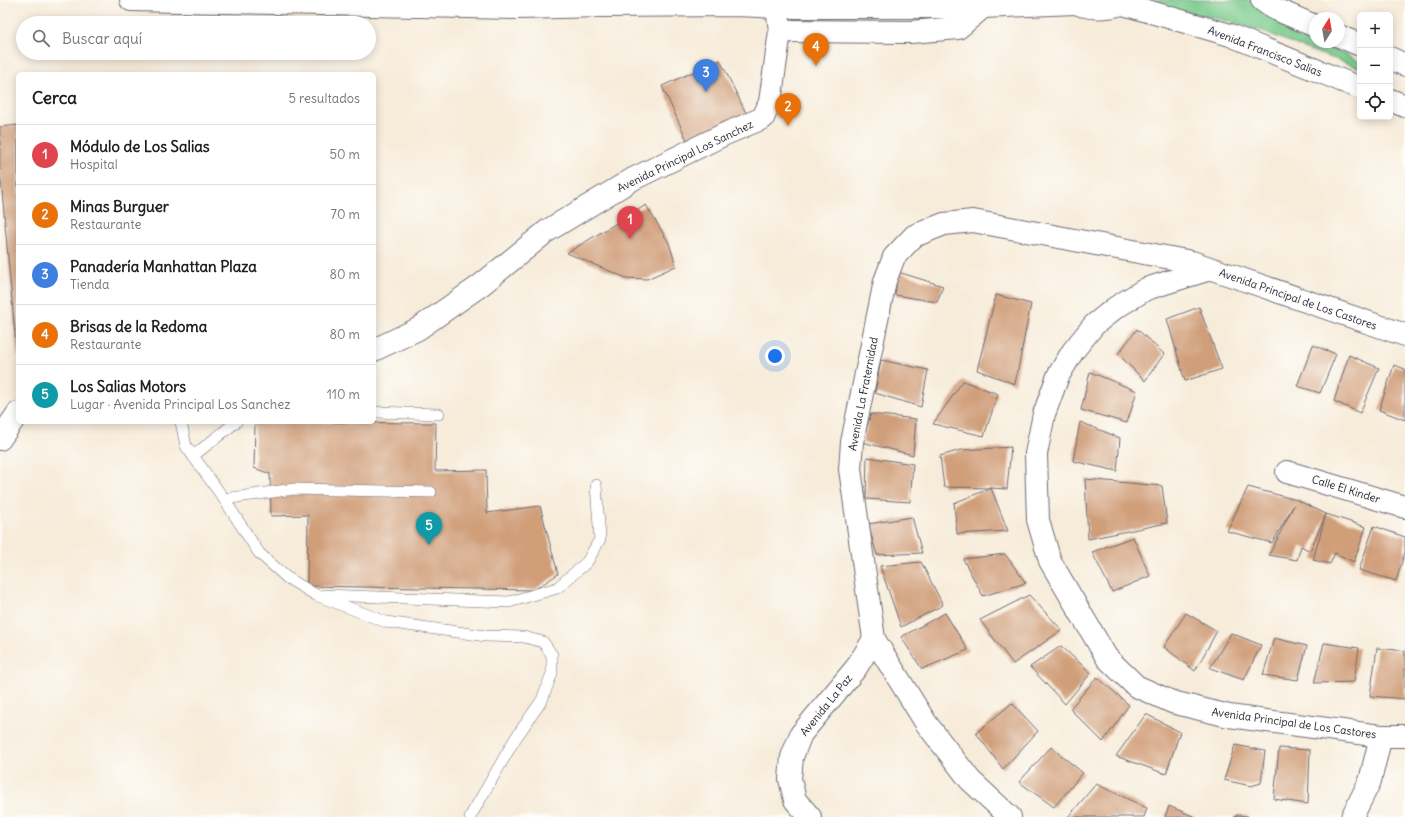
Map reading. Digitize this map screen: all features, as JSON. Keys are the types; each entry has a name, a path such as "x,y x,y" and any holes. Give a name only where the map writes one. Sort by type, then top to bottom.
{"street":[{"path":"131,0 518,8 610,3 777,7 1072,2 1098,8 1127,2"},
{"path":"1262,0 1273,8 1309,23"},
{"name":"Avenida Francisco Salias","path":"1127,2 1230,36 1357,87"},
{"path":"780,31 912,32 958,28 986,4"},
{"name":"Avenida Principal Los Sanchez","path":"376,349 418,329 481,285 547,231 633,179 725,134 763,118 770,102 780,31 777,7"},
{"path":"1345,39 1357,44"},
{"path":"1393,59 1405,65"},
{"path":"1393,101 1405,106"},
{"name":"Avenida La Fraternidad","path":"1010,817 970,780 926,722 874,639 850,469 852,442 885,281 894,257 914,236 944,224 974,221 1192,262 1210,269"},
{"name":"Avenida Principal de Los Castores","path":"1405,335 1210,269 1146,289 1115,308 1094,325 1073,351 1058,376 1044,414 1036,454 1038,520 1050,561 1107,658 1136,686 1172,702 1229,716 1381,736 1405,736"},
{"path":"0,410 16,408"},
{"path":"0,439 16,416"},
{"name":"Calle El Kinder","path":"1287,472 1405,506"},
{"name":"Avenida La Paz","path":"810,817 795,800 790,778 792,757 801,734 856,668 874,639"},
{"path":"1352,817 1370,781 1381,736"}],"lane":[{"path":"376,412 438,414"},
{"path":"180,424 186,446 224,498 259,554 286,577 316,595 386,622 486,636 524,636 543,642 552,655 552,673 542,700 515,739 470,817"},
{"path":"193,456 233,424"},
{"path":"316,595 510,602 557,588 587,562 600,539 596,485"},
{"path":"224,498 294,489 432,492"}],"green space":[{"path":"1154,0 1252,0 1288,24 1309,35 1309,48 1335,48 1357,60 1357,67 1301,47 1263,31 1215,18 1148,5"}],"building":[{"path":"720,60 746,113 687,140 662,86"},
{"path":"16,125 16,345 0,169 0,127"},
{"path":"646,205 669,243 676,266 647,279 626,278 567,253"},
{"path":"898,272 943,286 937,302 895,295"},
{"path":"996,295 1031,304 1015,384 977,370"},
{"path":"1199,307 1222,369 1185,381 1167,319"},
{"path":"1137,329 1164,354 1145,381 1118,354"},
{"path":"1313,345 1336,354 1320,393 1297,386"},
{"path":"1349,355 1379,368 1360,413 1334,401"},
{"path":"881,360 928,370 921,407 875,393"},
{"path":"1394,365 1405,369 1405,420 1379,410"},
{"path":"1090,372 1137,391 1127,423 1081,410"},
{"path":"963,381 998,394 984,436 933,424"},
{"path":"871,414 916,419 913,455 862,442"},
{"path":"1080,422 1120,438 1117,471 1073,461"},
{"path":"436,423 435,471 486,470 487,513 540,506 558,574 534,590 307,586 308,515 271,516 270,474 254,468 255,424"},
{"path":"1011,447 1007,489 944,487 940,456 961,450"},
{"path":"867,457 913,464 910,502 866,499"},
{"path":"1085,479 1162,486 1167,523 1088,539"},
{"path":"1248,487 1297,500 1326,514 1310,551 1301,546 1297,560 1269,555 1294,505 1272,543 1227,531"},
{"path":"991,488 1008,531 957,534 954,503"},
{"path":"1326,514 1366,527 1354,562 1335,553 1330,564 1313,560"},
{"path":"912,517 922,553 877,555 868,524"},
{"path":"1374,526 1405,537 1405,552 1396,581 1359,570"},
{"path":"1133,537 1150,576 1112,592 1092,552"},
{"path":"1005,554 1026,583 983,596 963,559"},
{"path":"921,562 943,605 901,627 880,566"},
{"path":"1029,595 1062,630 1013,664 980,620"},
{"path":"945,613 968,650 922,669 901,637"},
{"path":"1186,613 1217,631 1195,671 1164,647"},
{"path":"1231,633 1261,645 1244,680 1210,668"},
{"path":"1274,638 1307,646 1298,680 1263,675"},
{"path":"1324,643 1359,648 1354,682 1314,683"},
{"path":"1061,646 1091,673 1065,704 1030,667"},
{"path":"1377,648 1405,651 1405,699 1370,696"},
{"path":"1097,677 1129,705 1103,742 1070,709"},
{"path":"1012,703 1038,731 1003,769 976,733"},
{"path":"1146,714 1180,732 1166,774 1116,756"},
{"path":"1235,745 1265,751 1261,783 1251,786 1224,780"},
{"path":"1051,747 1083,773 1054,807 1019,782"},
{"path":"1279,748 1310,750 1308,804 1274,799"},
{"path":"1096,784 1147,808 1144,817 1068,817"},
{"path":"1169,806 1195,817 1165,817"},
{"path":"1238,815 1248,816 1234,817"}],"place":[{"name":"Brisas de la Redoma","path":"816,66"},
{"name":"Panadería Manhattan Plaza","path":"706,92"},
{"name":"Minas Burguer","path":"788,126"},
{"name":"Módulo de Los Salias","path":"630,239"},
{"name":"Los Salias Motors","path":"429,545"}]}
